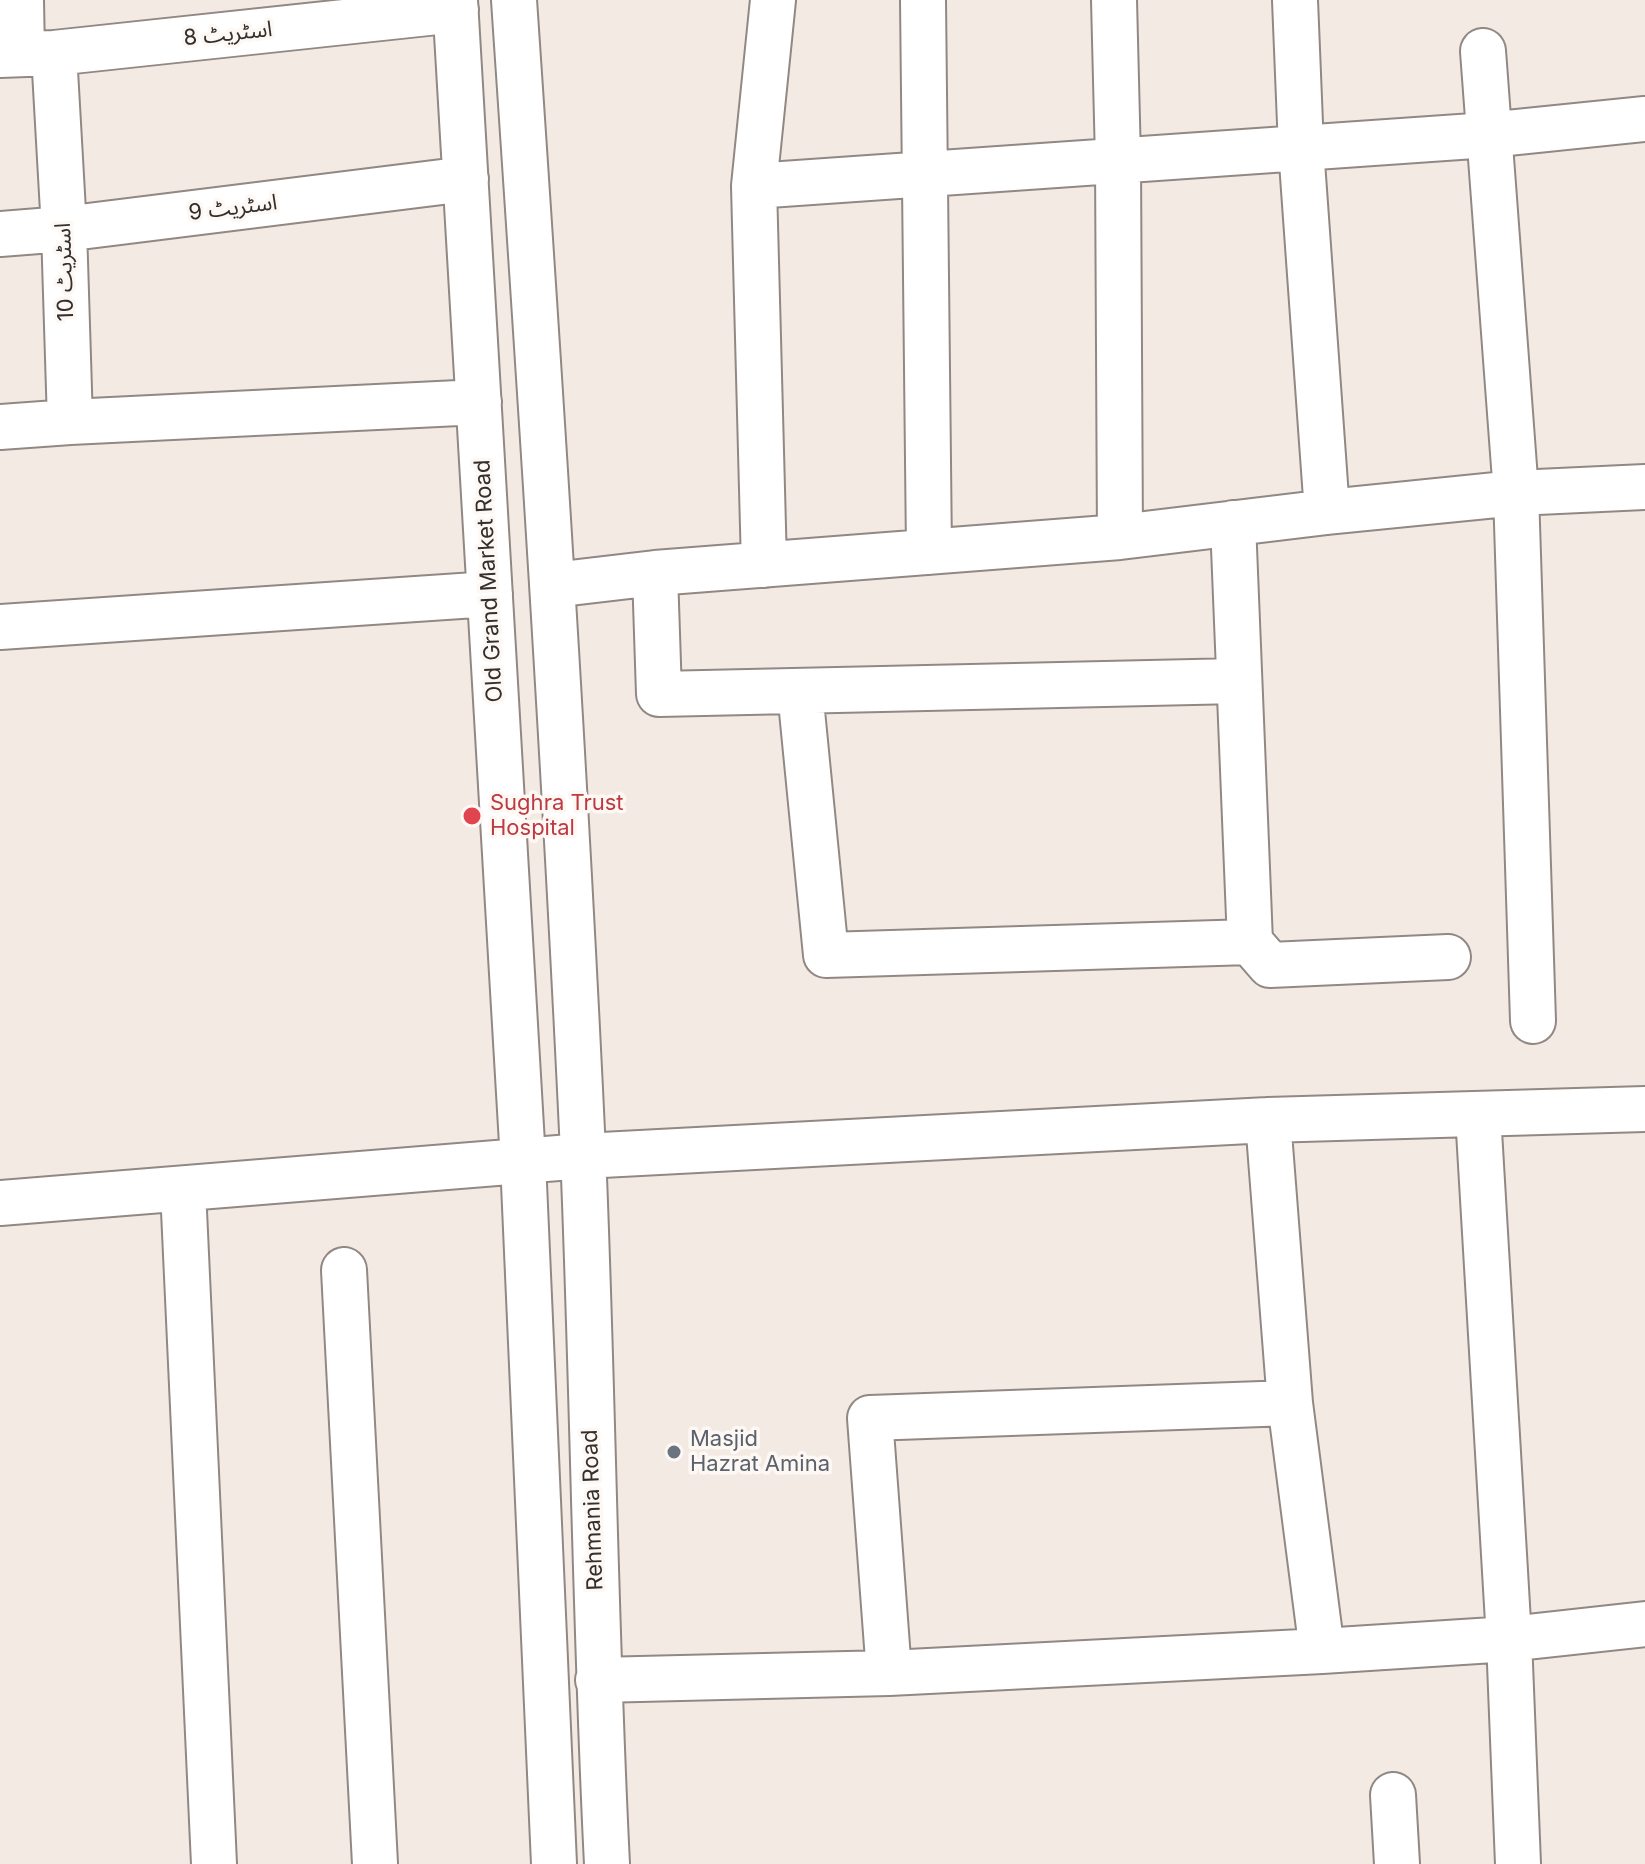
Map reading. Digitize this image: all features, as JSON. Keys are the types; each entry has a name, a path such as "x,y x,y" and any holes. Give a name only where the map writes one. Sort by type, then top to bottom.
{"street":[{"name":"اسٹریٹ 10","path":"21,0 26,54 64,229 70,422"},
{"path":"514,0 553,585 583,1156"},
{"path":"764,565 754,186 773,0"},
{"path":"923,0 929,552"},
{"path":"1114,0 1120,537"},
{"path":"1295,0 1301,148 1327,512"},
{"name":"اسٹریٹ 8","path":"26,54 455,5"},
{"name":"Old Grand Market Road","path":"455,5 523,1161"},
{"path":"1483,51 1516,493 1533,1021"},
{"path":"754,186 1488,135 1645,119"},
{"name":"اسٹریٹ 9","path":"0,234 64,229 466,179"},
{"path":"0,427 479,402"},
{"path":"553,585 655,573 1120,537 1516,493 1645,487"},
{"path":"1233,523 1250,942 1270,965 1448,957"},
{"path":"655,573 659,694 1238,681"},
{"path":"0,627 490,594"},
{"path":"800,691 826,955 1250,942"},
{"path":"0,1203 583,1156 1268,1120 1645,1109"},
{"path":"1478,1114 1509,1639 1518,1864"},
{"path":"1268,1120 1290,1403 1322,1651"},
{"name":"Rehmania Road","path":"583,1156 598,1680 607,1864"},
{"path":"523,1161 554,1864"},
{"path":"183,1189 214,1864"},
{"path":"344,1270 375,1864"},
{"path":"889,1673 870,1418 1290,1403"},
{"path":"598,1680 889,1673 1322,1651 1509,1639 1645,1624"},
{"path":"1393,1795 1397,1864"}],"place":[{"name":"Sughra Trust Hospital","path":"472,816"},
{"name":"Masjid Hazrat Amina","path":"674,1452"}]}
